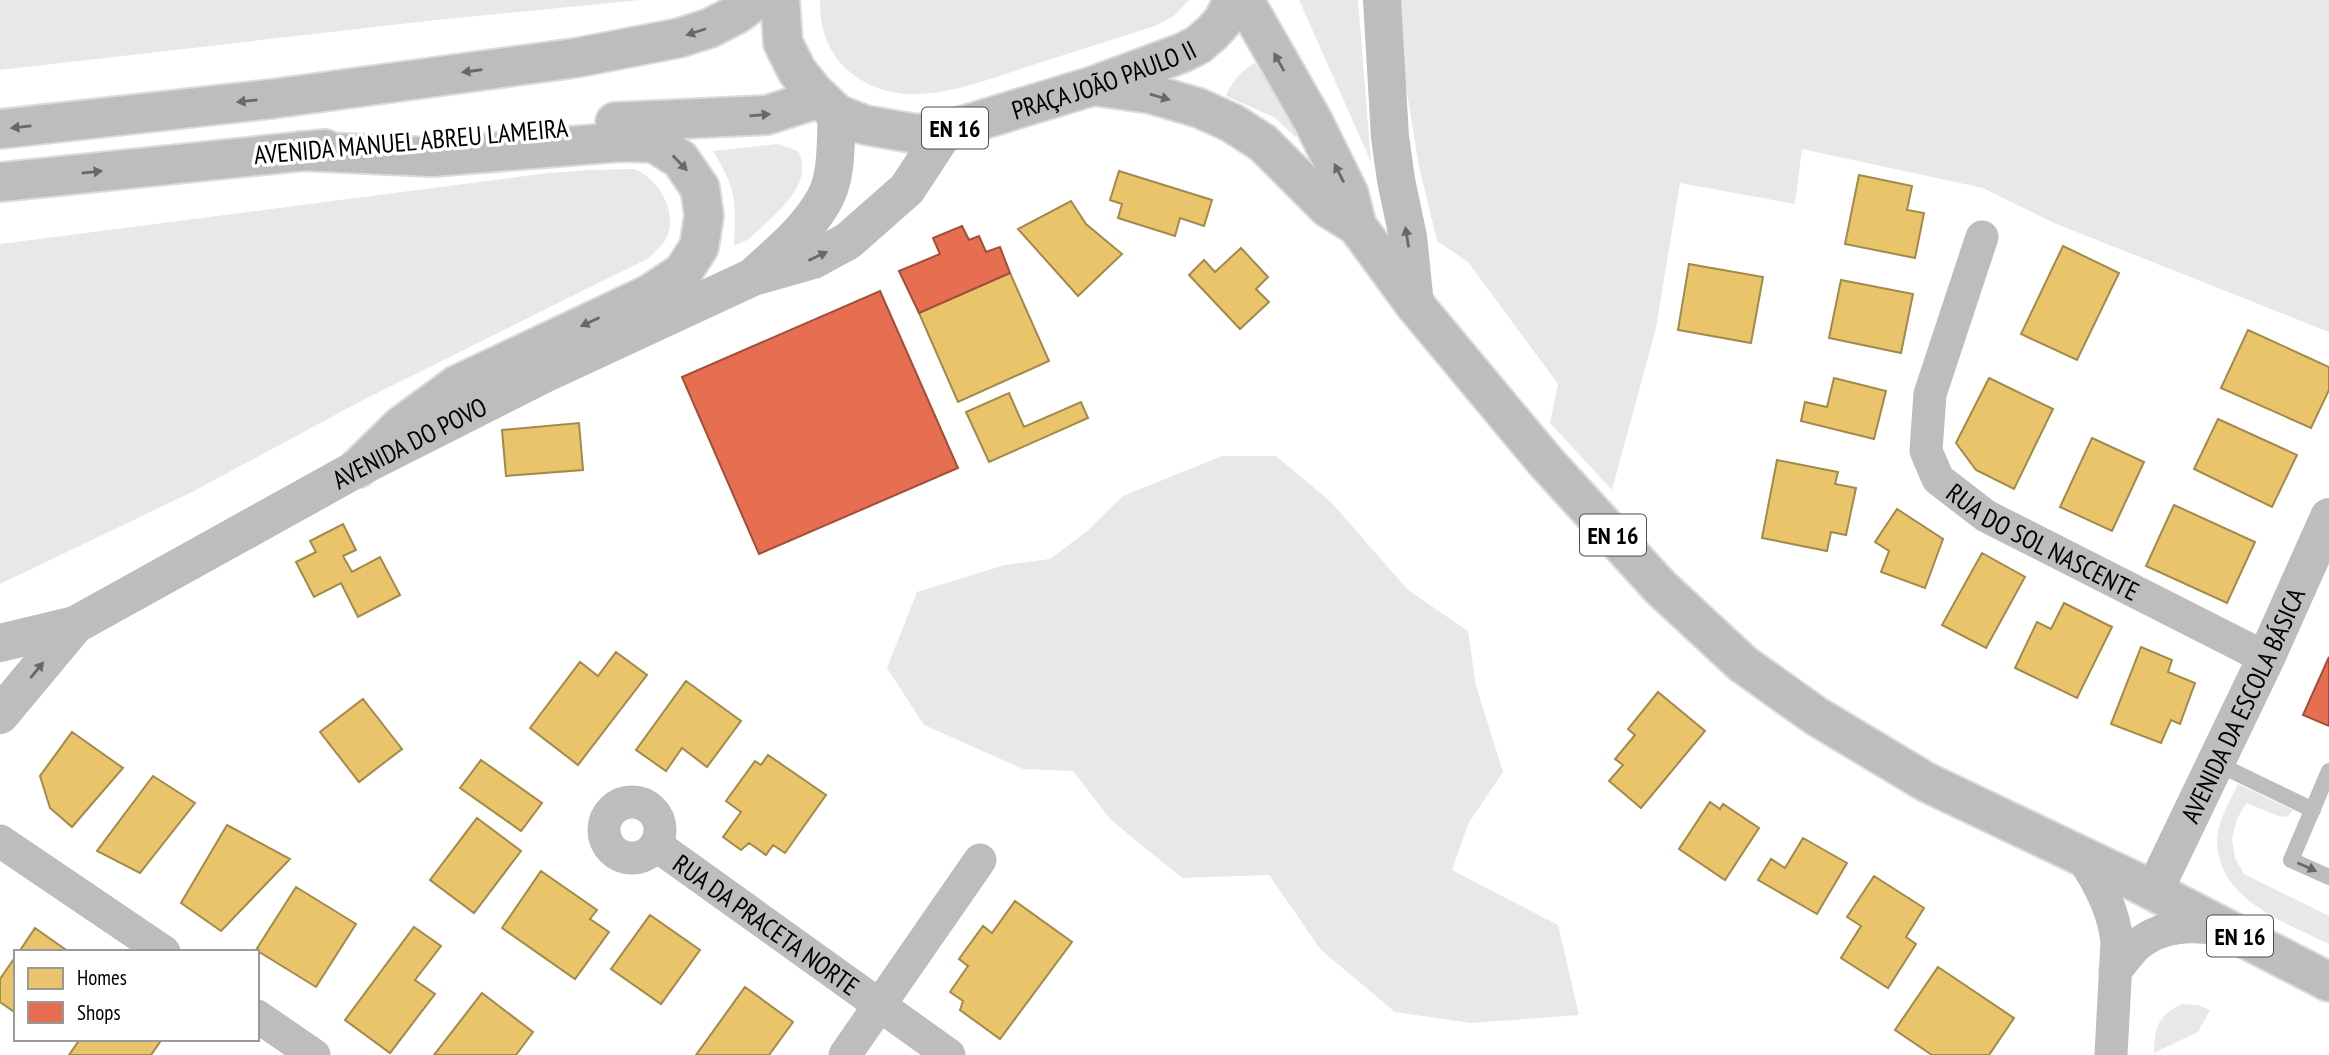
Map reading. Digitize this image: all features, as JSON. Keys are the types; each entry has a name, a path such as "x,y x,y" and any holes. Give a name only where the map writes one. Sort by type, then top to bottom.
{"main road":[{"name":"AVENIDA MANUEL ABREU LAMEIRA","path":"0,129 271,99 575,58 679,38 710,28 756,0"},
{"path":"780,0 780,28 789,59 829,106"},
{"name":"PRAÇA JOÃO PAULO II","path":"829,106 865,125 917,134 945,131 1093,86 1182,54 1198,45 1223,21 1233,0"},
{"name":"EN 16","path":"1244,0 1313,121 1349,194 1357,226"},
{"path":"1382,0 1390,137 1408,237 1415,305"},
{"name":"EN 16","path":"1093,86 1151,94 1199,108 1232,123 1264,143 1328,208 1357,226 1415,305 1563,480 1660,587 1743,664 1816,716 1926,782 2146,887 2329,982"},
{"name":"AVENIDA MANUEL ABREU LAMEIRA","path":"0,182 628,120 767,115 829,106"},
{"name":"AVENIDA DO POVO","path":"753,277 804,228 825,199 833,168 829,106"},
{"name":"AVENIDA DO POVO","path":"0,643 75,625 358,468 544,374 753,277 813,260 848,241 907,189 945,131"},
{"path":"301,151 432,158 621,142 654,143 680,159 700,188 704,216 699,247 683,271 650,294 457,385 401,426 358,468"},
{"name":"AVENIDA DA ESCOLA BÁSICA","path":"2146,887 2180,837 2266,658 2329,517"},
{"name":"AVENIDA DO POVO","path":"0,715 75,625"}],"street":[{"name":"RUA DO SOL NASCENTE","path":"1982,237 1930,394 1926,452 1938,479 1986,516 2266,658"},
{"path":"3,838 161,950"},
{"name":"RUA DA PRACETA NORTE","path":"656,845 949,1055"},
{"path":"2081,856 2105,895 2115,928 2111,1055"},
{"path":"845,1055 980,860"},
{"path":"2116,956 2146,887"},
{"path":"2116,956 2164,931 2181,926 2199,926 2232,932"},
{"path":"259,1017 314,1055"}],"lane":[{"path":"2216,763 2313,810"},
{"path":"2329,772 2291,860 2329,877"}],"shaded area":[{"path":"0,0 640,0 436,20 0,70"},
{"path":"820,0 1189,0 1174,16 1155,26 967,86 908,94 888,91 861,80 838,60 826,39"},
{"path":"1299,0 1358,0 1371,162"},
{"path":"1401,0 2329,0 2329,332 2054,223 1983,188 1802,149 1795,204 1680,183 1656,328 1612,490 1550,423 1558,384 1468,262 1437,241 1419,166 1400,50"},
{"path":"1255,63 1300,129 1295,137 1274,117 1226,96 1238,77"},
{"path":"778,144 798,151 802,162 799,182 795,191 773,217 747,240 734,245 735,217 731,186 713,151"},
{"path":"634,169 643,173 658,188 668,206 670,217 667,237 649,258 363,400 192,492 0,584 0,244 549,173"},
{"path":"1222,456 1276,456 1331,502 1408,590 1468,631 1476,686 1503,772 1468,824 1452,870 1558,925 1579,1015 1471,1023 1395,1012 1321,950 1269,875 1182,878 1111,820 1073,771 1023,769 924,725 887,668 917,592 1005,565 1050,559 1086,532 1123,496"},
{"path":"2238,784 2293,810 2287,817 2279,816 2246,803 2237,819 2232,839 2235,858 2244,874 2329,916 2329,944 2256,906 2228,878 2220,861 2217,840 2222,818"},
{"path":"2182,1004 2198,1005 2210,1010 2198,1032 2154,1053 2159,1023"}],"building: Homes":[{"path":"1119,171 1212,200 1204,226 1180,218 1175,236 1118,218 1122,204 1110,200"},
{"path":"1859,175 1912,186 1907,210 1924,213 1915,258 1845,244"},
{"path":"1071,201 1086,224 1122,254 1078,296 1018,229"},
{"path":"2063,246 2119,273 2077,360 2021,334"},
{"path":"1241,248 1268,277 1256,289 1269,302 1240,329 1189,275 1204,260 1215,272"},
{"path":"1689,264 1763,277 1751,343 1678,330"},
{"path":"1010,273 1049,361 958,402 919,313"},
{"path":"1841,280 1913,294 1901,353 1829,338"},
{"path":"2248,330 2329,367 2329,390 2311,428 2221,388"},
{"path":"1834,378 1886,391 1874,439 1801,421 1805,402 1827,407"},
{"path":"1989,378 2053,409 2014,489 1976,470 1956,443"},
{"path":"1009,393 1024,427 1081,402 1088,418 989,462 966,412"},
{"path":"2218,419 2297,455 2272,507 2194,469"},
{"path":"579,423 583,470 506,476 502,430"},
{"path":"2092,438 2144,462 2112,531 2060,507"},
{"path":"1777,460 1838,472 1835,484 1856,488 1846,535 1831,532 1827,551 1762,538"},
{"path":"2174,505 2255,542 2227,603 2146,566"},
{"path":"1897,509 1943,539 1925,588 1881,572 1889,551 1875,542"},
{"path":"343,524 356,550 343,556 352,572 380,557 400,595 358,617 341,583 314,597 296,562 316,552 310,541"},
{"path":"1982,553 2025,577 1986,648 1942,625"},
{"path":"2064,603 2112,627 2077,698 2015,668 2037,622 2051,629"},
{"path":"2141,647 2172,660 2168,672 2195,683 2180,724 2171,720 2161,743 2111,724"},
{"path":"616,652 647,675 578,765 530,728 580,662 598,676"},
{"path":"686,681 741,721 707,767 682,748 666,771 636,750"},
{"path":"1658,692 1705,731 1641,808 1609,781 1623,765 1615,759 1635,735 1628,729"},
{"path":"363,699 402,749 359,782 320,732"},
{"path":"72,732 123,768 72,827 50,808 40,776"},
{"path":"768,755 826,795 785,853 773,845 766,855 749,843 741,850 723,837 741,812 726,801 755,761 761,765"},
{"path":"481,760 542,803 521,831 460,788"},
{"path":"153,776 195,803 140,873 97,851"},
{"path":"1710,802 1720,809 1723,804 1759,828 1725,880 1679,849"},
{"path":"477,818 521,851 474,913 430,880"},
{"path":"227,825 290,859 221,931 181,903"},
{"path":"1803,838 1847,863 1817,914 1758,880 1771,859 1785,868"},
{"path":"541,871 597,910 590,919 609,932 575,979 502,928"},
{"path":"1874,876 1924,908 1906,937 1916,944 1888,988 1841,958 1861,926 1847,917"},
{"path":"296,887 356,924 316,987 256,950"},
{"path":"1015,901 1072,942 1000,1039 960,1010 963,1001 950,992 968,966 959,959 983,926 992,933"},
{"path":"650,915 700,950 661,1004 611,969"},
{"path":"414,927 441,946 415,980 435,994 390,1053 345,1020"},
{"path":"35,928 66,950 20,950"},
{"path":"14,959 14,1012 0,1002 0,979"},
{"path":"1938,967 2014,1018 1989,1055 1932,1055 1895,1030"},
{"path":"745,987 793,1022 769,1055 696,1055"},
{"path":"482,993 533,1032 516,1055 434,1055"},
{"path":"79,1041 161,1041 151,1055 69,1055"}],"building: Shops":[{"path":"962,226 969,240 979,236 986,252 1000,247 1010,273 919,313 899,271 940,254 933,238"},
{"path":"880,291 958,468 759,554 682,377"},
{"path":"2329,657 2329,726 2303,715"}]}
